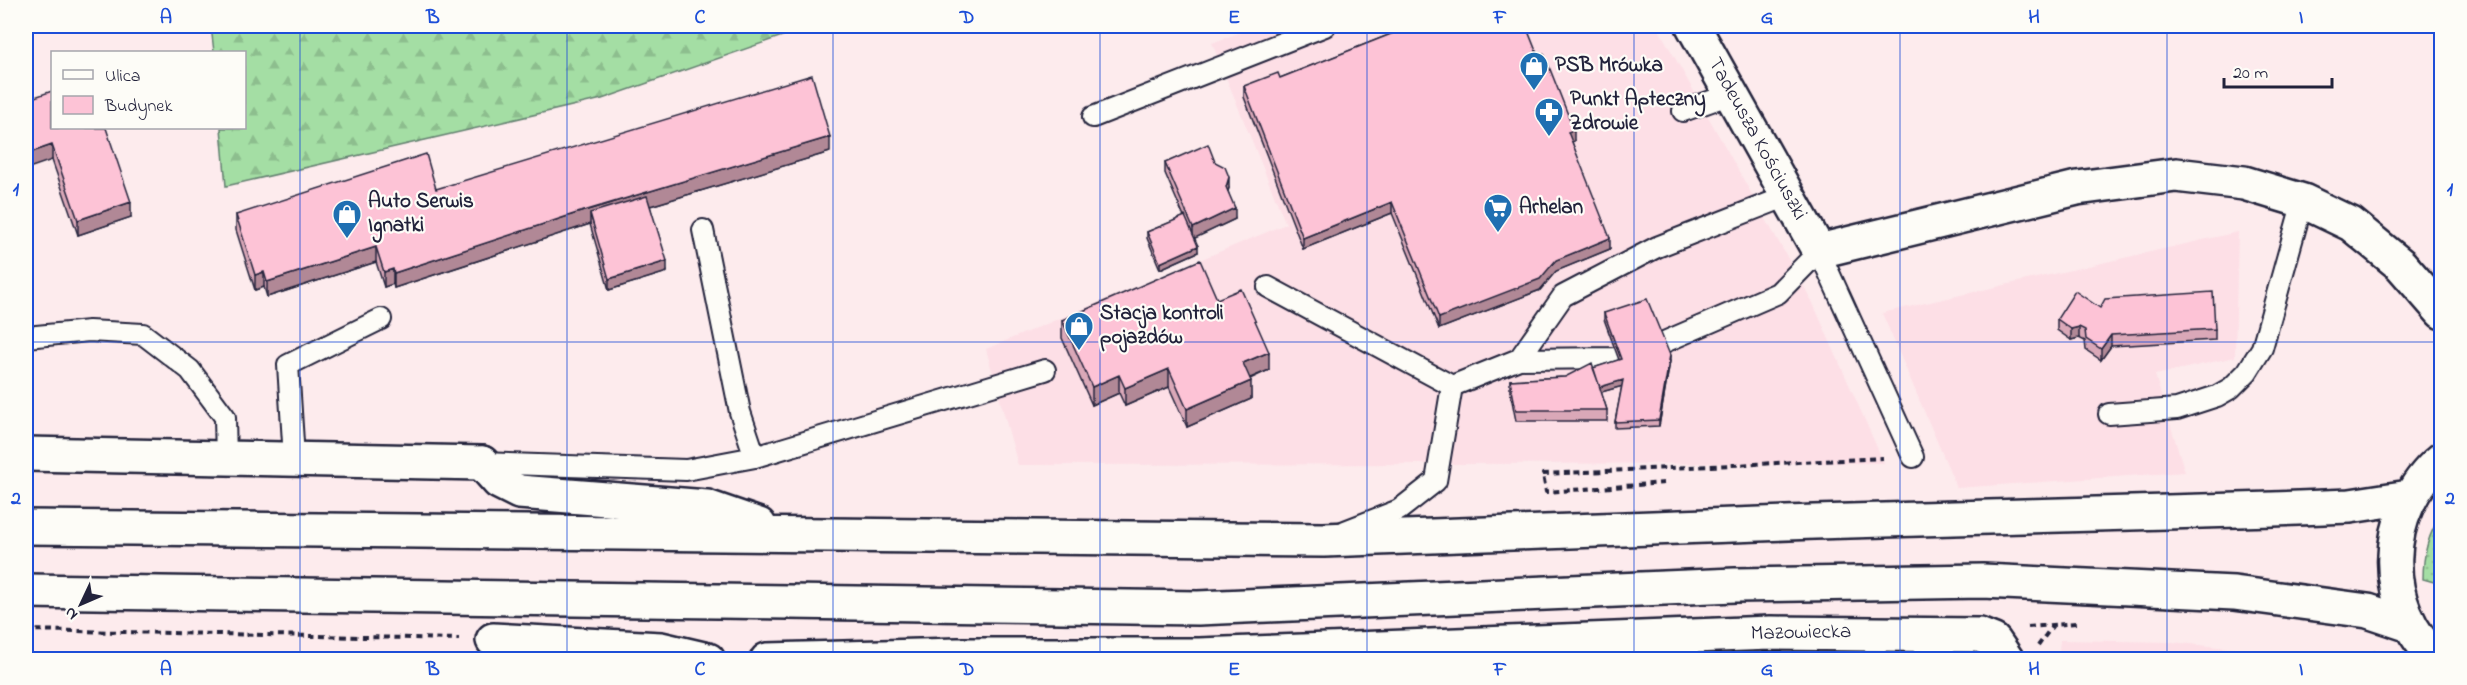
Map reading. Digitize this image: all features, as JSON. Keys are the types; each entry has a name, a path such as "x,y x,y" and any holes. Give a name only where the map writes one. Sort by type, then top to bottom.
{"main road":[{"name":"Tadeusza Kościuszki","path":"1695,26 1819,250"},
{"path":"1819,250 2077,188 2176,175 2244,183 2303,201 2351,224 2401,265 2440,318"},
{"path":"26,454 482,463 499,482 519,492 707,507 787,534"},
{"path":"2439,660 2427,650 2410,625 2395,583 2395,539 2409,496 2428,471 2442,459"},
{"path":"26,527 1324,540 1803,522 2350,506 2409,496"},
{"path":"26,591 1198,608 1735,585 1983,581 2234,593 2368,610 2410,625"},
{"name":"Mazowiecka","path":"767,660 958,655 1199,657 1770,633 1979,635 1994,640 2014,654"},
{"path":"493,640 661,649 708,660"}],"lane":[{"path":"1093,117 1325,26"},
{"path":"1683,111 1731,94"},
{"path":"1519,359 1563,296 1658,247 1790,195"},
{"path":"2109,414 2177,409 2217,396 2231,388 2247,372 2262,348 2303,201"},
{"path":"703,230 740,412 755,457"},
{"path":"1452,386 1519,359 1618,358 1629,355 1778,293 1819,250 1913,457"},
{"path":"1268,287 1452,386"},
{"path":"294,458 288,365 381,319"},
{"path":"26,337 89,331 143,334 190,370 225,417 226,459"},
{"path":"482,463 686,470 755,457 1045,370"},
{"path":"1324,540 1399,510 1436,481 1452,386"}],"path":[{"path":"1664,483 1546,492 1543,474 1913,457"},
{"path":"2014,654 2053,624 2087,623"},
{"path":"26,630 493,640"},
{"path":"2366,648 2382,660"}],"shaded area":[{"path":"1257,26 1657,26 1812,301 1884,463 1018,465 986,349 1286,224 1212,43"},
{"path":"2238,232 2235,357 2155,375 2185,472 1957,488 1882,313"},
{"path":"2060,640 2172,642 2331,659 2058,659"}],"green space":[{"path":"211,26 811,26 602,99 226,186 221,129 246,129 246,51 214,51"},
{"path":"2441,516 2441,584 2423,579 2427,546 2432,531"}],"building":[{"path":"1399,26 1526,26 1538,56 1544,54 1574,130 1568,132 1610,238 1556,260 1540,279 1439,318 1392,202 1303,238 1244,86 1278,73 1280,78 1394,33 1391,28"},
{"path":"812,75 830,137 574,214 394,273 393,269 384,272 376,247 267,282 264,272 255,275 236,215 426,154 436,189"},
{"path":"51,91 51,129 106,129 131,202 78,220 52,145 26,154 26,100"},
{"path":"1208,144 1215,162 1225,167 1229,177 1226,187 1235,208 1193,228 1165,163"},
{"path":"647,196 667,261 609,279 590,213"},
{"path":"1185,216 1198,246 1160,263 1147,232"},
{"path":"1200,260 1217,299 1241,289 1269,352 1243,363 1251,381 1187,409 1169,369 1125,388 1119,375 1092,387 1062,320"},
{"path":"2075,291 2100,308 2105,299 2213,292 2215,329 2111,335 2101,349 2086,339 2085,330 2079,327 2071,329 2057,319"},
{"path":"1647,299 1670,355 1659,420 1615,422 1623,380 1600,387 1593,368 1621,359 1604,313"},
{"path":"1592,363 1607,410 1516,410 1510,380 1565,377"}],"place":[{"name":"PSB Mrówka","path":"1534,92"},
{"name":"Punkt Apteczny Zdrowie","path":"1549,138"},
{"name":"Arhelan","path":"1498,234"},
{"name":"Auto Serwis Ignatki","path":"347,240"},
{"name":"Stacja kontroli pojazdów","path":"1079,352"}]}
